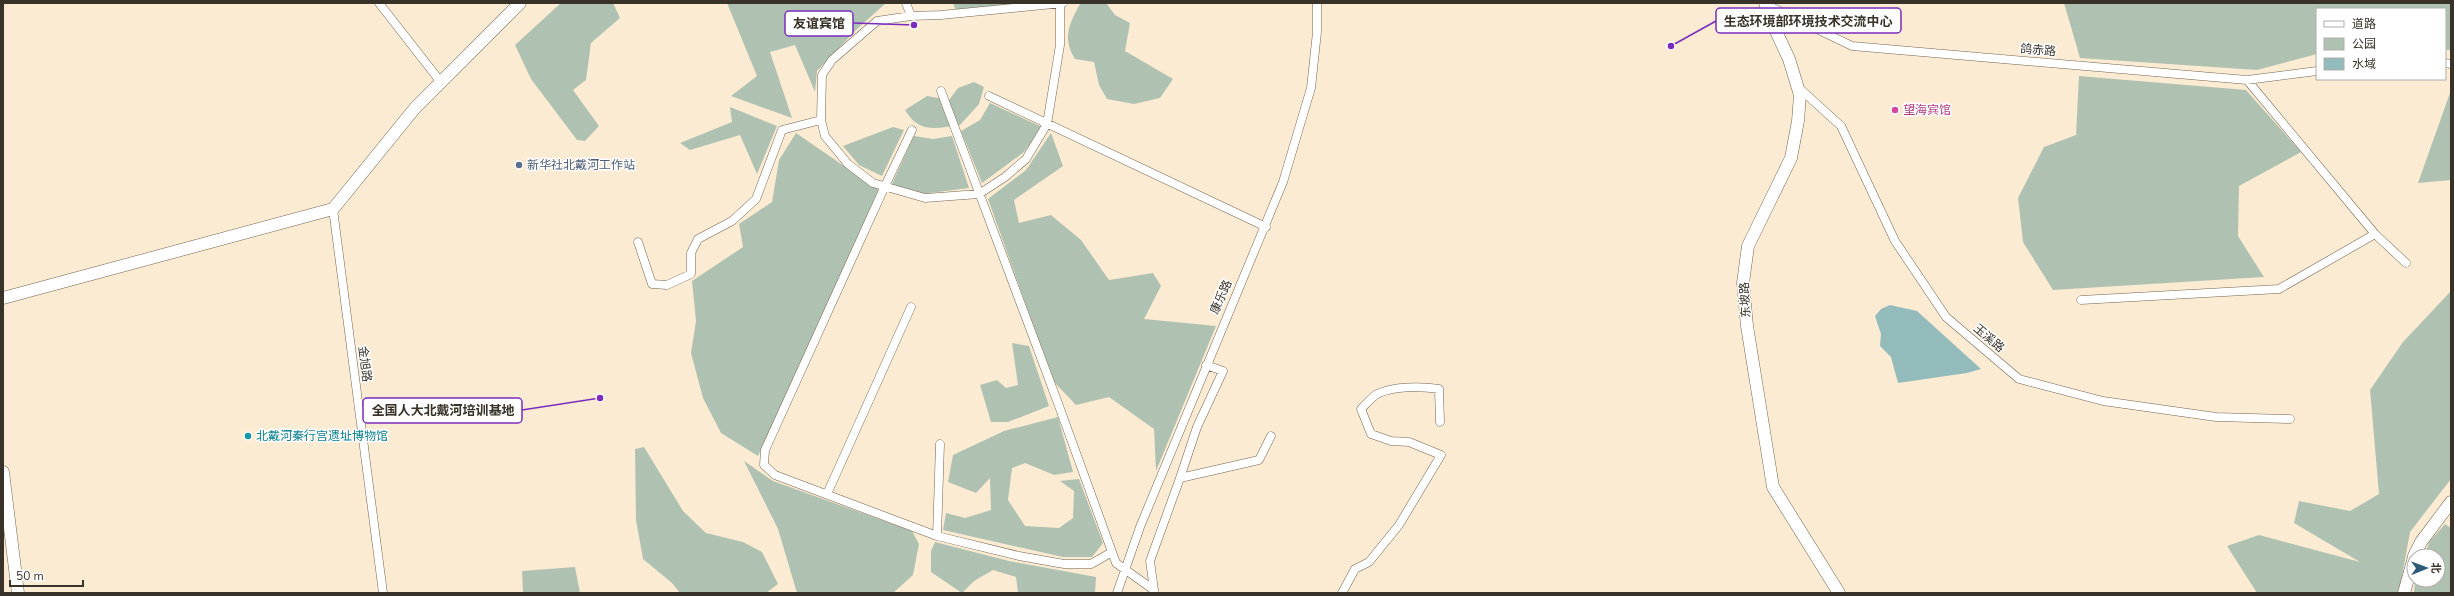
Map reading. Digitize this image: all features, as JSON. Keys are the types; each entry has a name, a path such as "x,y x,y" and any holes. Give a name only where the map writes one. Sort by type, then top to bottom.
{"main road":[{"path":"3,298 333,209 415,108 440,81 520,3"},
{"name":"东坡路","path":"1764,4 1789,59 1800,95 1798,121 1791,158 1748,246 1743,283 1745,312 1773,487 1839,593"},
{"path":"3,472 18,593"},
{"path":"2418,548 2421,542 2451,502"}],"street":[{"path":"380,3 440,81"},
{"path":"906,3 911,16"},
{"name":"康乐路","path":"1117,593 1124,571 1206,365 1284,182 1311,88 1317,32 1317,3"},
{"path":"1062,4 1060,45 1047,124 1026,159 1005,177 979,194 926,198 873,183 848,164 825,136 821,120 822,76 832,60 877,22 911,16 941,15 1062,4"},
{"name":"鸽赤路","path":"1764,4 1852,46 2247,80 2316,71"},
{"path":"2247,80 2375,234 2406,263"},
{"name":"玉溪路","path":"1797,86 1841,126 1895,241 1946,317 2019,379 2103,401 2216,417 2290,419"},
{"path":"941,91 1060,406 1116,564 1153,591"},
{"path":"988,96 1266,227"},
{"path":"638,242 652,284 667,285 691,274 691,254 698,239 732,221 756,199 782,130 821,120"},
{"path":"912,130 884,186 765,450 764,465 775,475 937,536 1019,556 1064,564 1091,564 1112,552"},
{"name":"金旭路","path":"333,209 383,593"},
{"path":"2081,300 2279,289 2375,234"},
{"path":"827,494 911,307"},
{"path":"1153,591 1150,561 1197,427 1222,371 1206,365"},
{"path":"1342,593 1355,569 1369,562 1399,525 1441,455 1410,442 1391,441 1371,434 1361,409 1377,394 1399,389 1439,389 1440,422"},
{"path":"1180,478 1259,460 1271,436"},
{"path":"937,536 940,444"}],"green space":[{"path":"561,3 613,3 620,18 591,43 586,80 573,90 599,126 585,141 577,140 531,79 515,45"},
{"path":"727,3 886,3 857,29 817,71 815,92 795,45 770,52 792,118 731,96 757,76"},
{"path":"953,3 1014,3 1014,8 956,11"},
{"path":"1106,3 1115,15 1130,23 1125,51 1173,79 1160,98 1134,104 1107,99 1099,85 1094,62 1075,59 1069,44 1068,31 1080,4"},
{"path":"2064,3 2451,3 2451,50 2446,50 2446,8 2316,8 2316,54 2257,70 2080,58"},
{"path":"2079,76 2246,90 2301,152 2239,186 2238,236 2264,277 2053,290 2023,242 2018,198 2044,147 2076,135"},
{"path":"974,82 984,87 979,104 960,125 929,128 916,123 910,118 905,110 927,96 949,100 958,88"},
{"path":"2451,90 2451,180 2418,183"},
{"path":"990,103 1042,127 1024,152 982,183 961,131 980,120"},
{"path":"730,107 777,126 757,174 740,135 690,150 680,143 732,122"},
{"path":"893,127 904,130 882,176 859,165 843,146"},
{"path":"796,133 879,190 758,456 721,433 703,398 691,353 696,321 692,281 743,247 739,224 772,202 779,160"},
{"path":"1051,133 1063,166 1014,200 1019,223 1051,215 1081,240 1109,280 1153,273 1161,286 1144,319 1216,326 1156,471 1154,429 1109,397 1076,405 1053,381 988,199 1026,170"},
{"path":"914,136 933,139 952,136 969,188 922,194 892,184"},
{"path":"2451,291 2451,479 2410,532 2399,593 2257,593 2227,546 2259,535 2360,562 2294,523 2299,501 2350,511 2379,494 2370,390 2403,342"},
{"path":"1012,343 1029,346 1049,406 1008,422 991,422 980,385 997,380 1006,388 1018,385"},
{"path":"1058,417 1073,472 1054,475 1025,463 1012,468 1008,500 1025,526 1059,528 1073,518 1074,491 1060,481 1079,479 1103,543 1092,557 1063,557 943,530 946,513 965,518 991,510 990,478 976,493 948,482 953,455 1004,431"},
{"path":"644,447 683,511 706,533 743,542 762,552 778,584 766,593 680,593 672,583 643,559 636,520 635,449"},
{"path":"744,461 773,481 912,531 919,544 913,575 893,593 797,593 778,529"},
{"path":"2445,524 2451,528 2451,593 2414,593 2414,588 2446,588 2446,548 2427,548 2430,541"},
{"path":"935,542 1009,561 1096,577 1095,593 1018,593 1016,577 993,570 974,581 962,593 931,572 931,551"},
{"path":"575,567 580,593 523,593 522,571"}],"water":[{"path":"1890,305 1917,311 1981,369 1967,373 1898,383 1891,357 1880,346 1881,334 1875,316 1881,309"}],"place":[{"name":"友谊宾馆","path":"914,25"},
{"name":"生态环境部环境技术交流中心","path":"1671,46"},
{"name":"望海宾馆","path":"1895,110"},
{"name":"新华社北戴河工作站","path":"519,165"},
{"name":"全国人大北戴河培训基地","path":"600,398"},
{"name":"北戴河秦行宫遗址博物馆","path":"248,436"}]}
